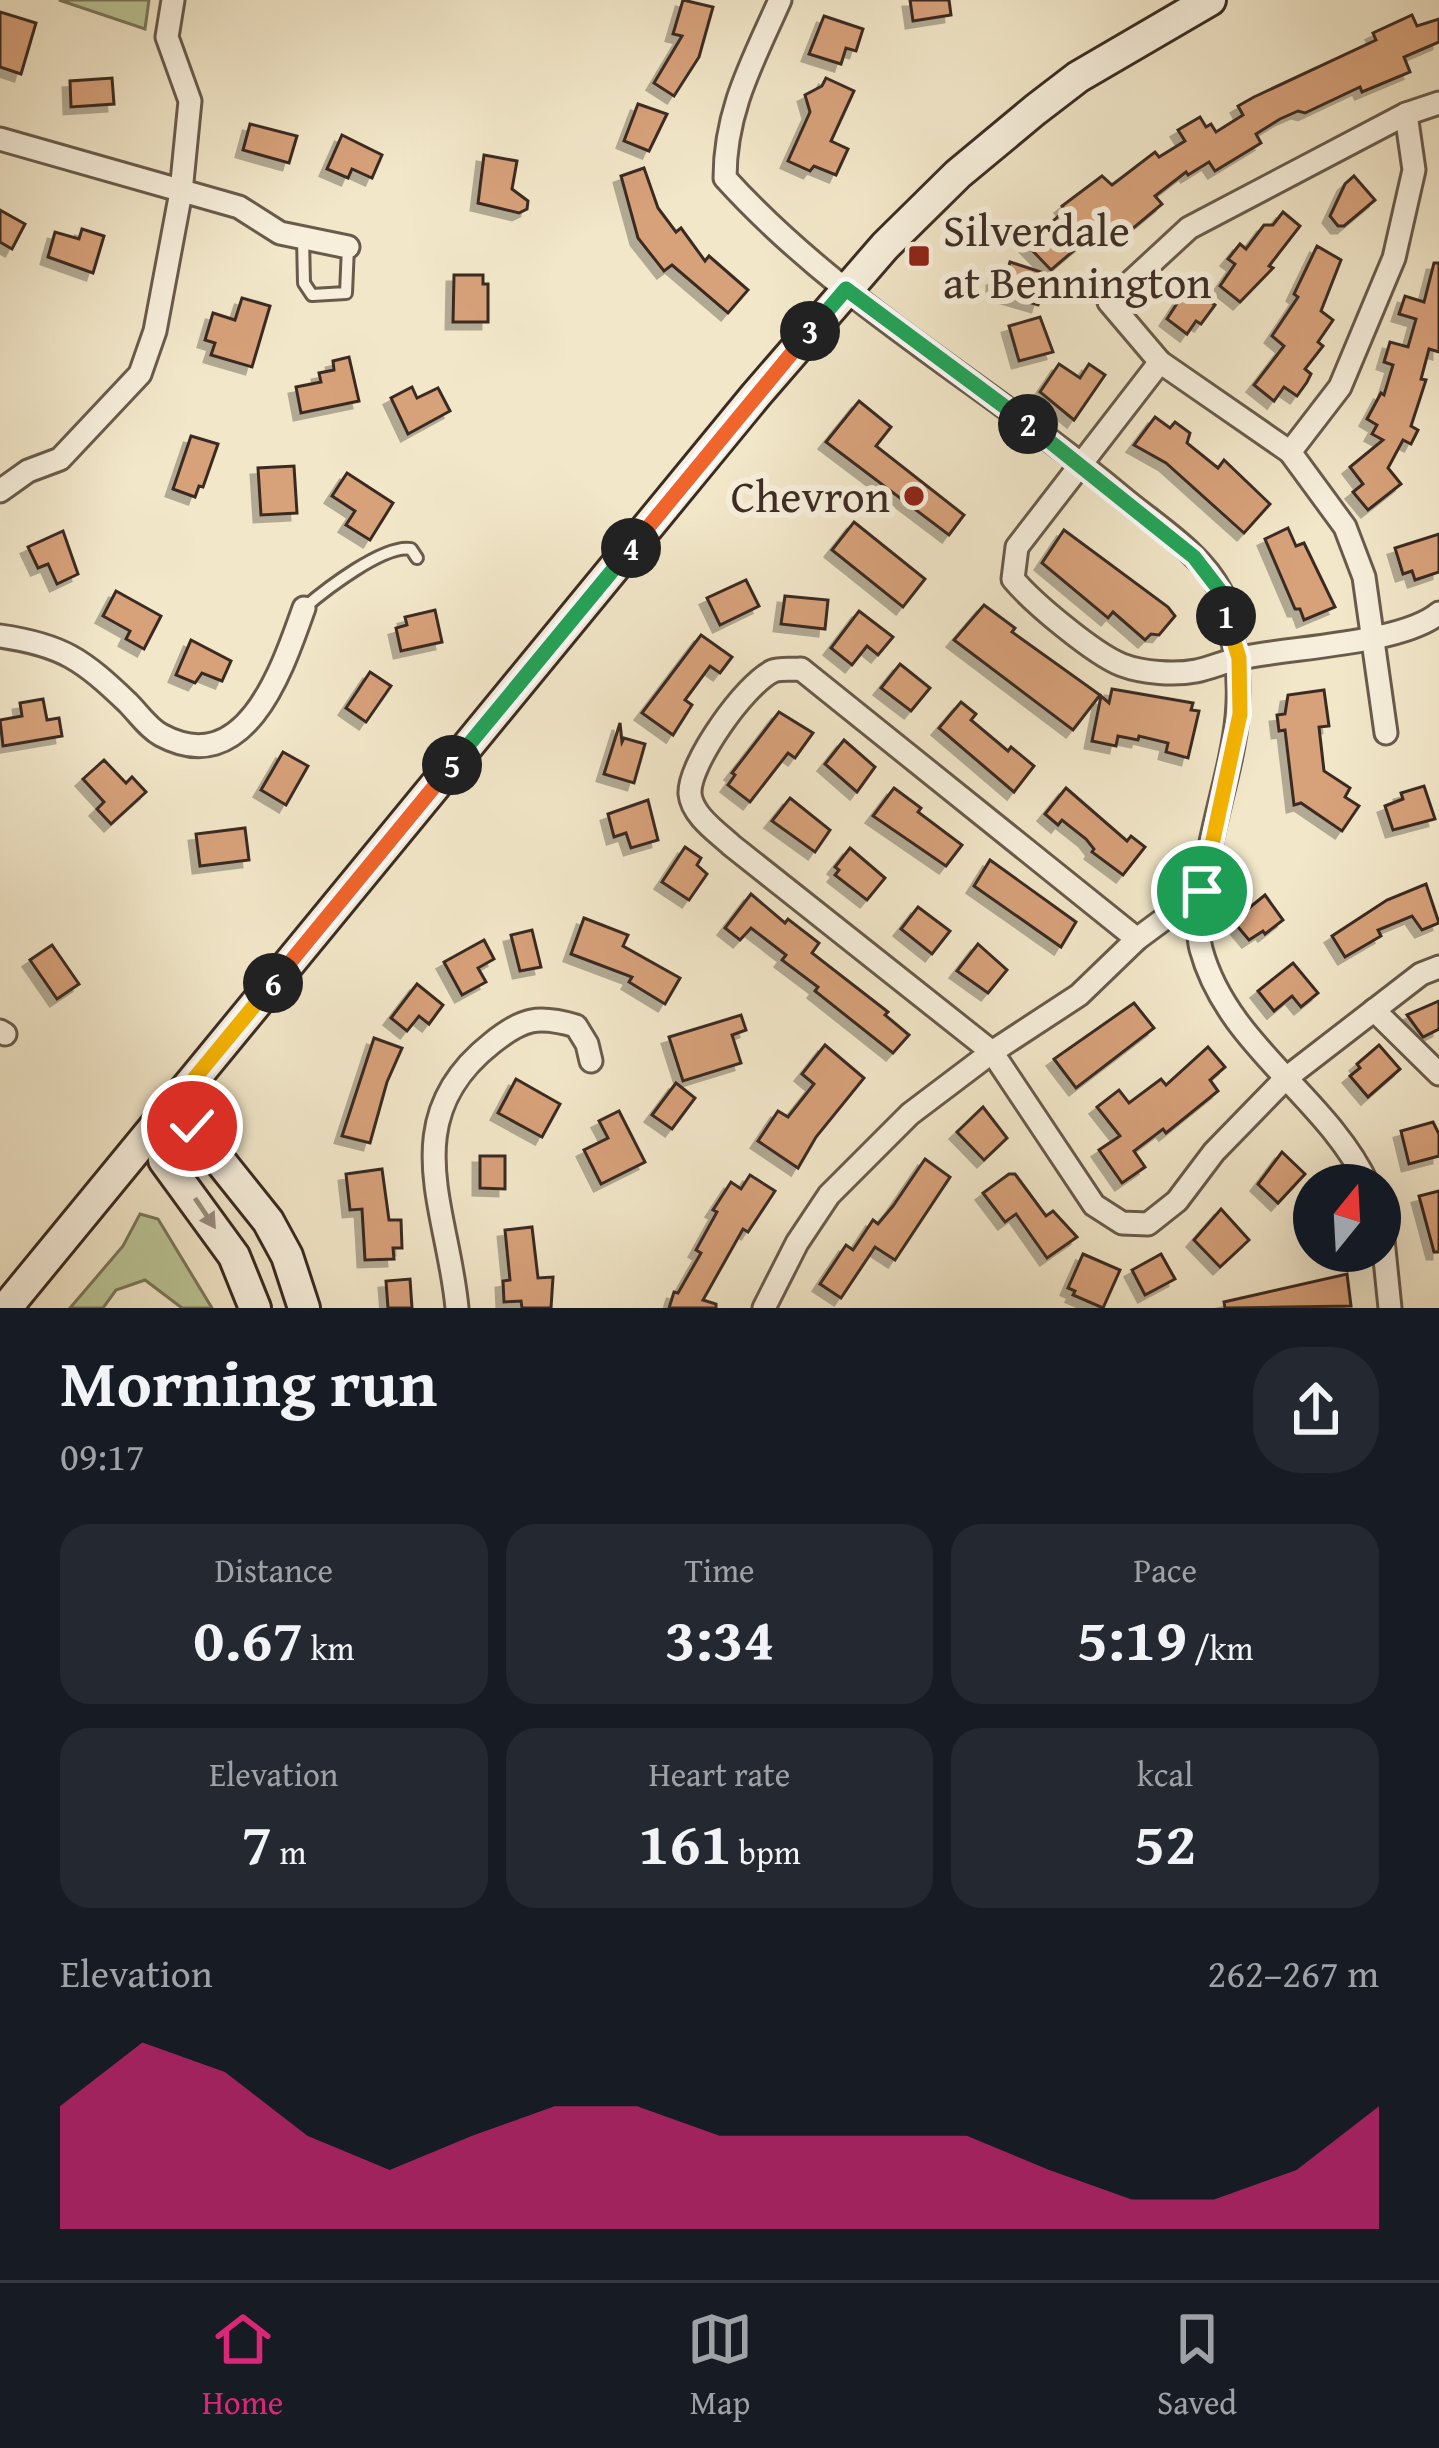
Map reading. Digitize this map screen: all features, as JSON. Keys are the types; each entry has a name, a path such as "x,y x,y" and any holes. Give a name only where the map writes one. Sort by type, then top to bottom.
{"main road":[{"path":"6,1308 846,289 926,204 1035,110 1078,77 1210,0"},
{"path":"161,1119 164,1160 234,1256 255,1308"},
{"path":"161,1119 192,1126 268,1221 287,1256 304,1308"}],"street":[{"path":"0,491 28,471 60,459 140,374 155,332 181,192 190,101 167,37 173,0"},
{"path":"780,0 739,93 725,141 725,178 750,206 846,289 1081,463 1194,557 1221,592 1239,658 1240,714 1202,891 1200,946 1225,1006 1329,1126 1354,1164"},
{"path":"1386,733 1364,577 1346,526 1290,452 1160,362 1109,302 1190,228 1406,114 1439,103"},
{"path":"1290,452 1340,387 1394,258 1414,170 1406,114"},
{"path":"0,139 239,207 280,233 347,247"},
{"path":"1160,362 1017,547 1013,579 1033,603 1121,665 1161,672 1195,671 1239,658 1426,624 1439,613"},
{"path":"0,635 44,642 85,663 158,734 185,745 203,745 230,737 278,682 304,608"},
{"path":"1137,939 801,670 774,670 748,691 699,757 690,795 700,816 992,1052 1094,1205 1122,1222 1148,1224 1178,1201 1214,1152 1285,1079 1421,974 1439,968"},
{"path":"764,1308 829,1195 910,1114 1079,995 1137,939 1202,891"},
{"path":"1374,1010 1439,1074"},
{"path":"457,1308 437,1214 432,1148 439,1116 469,1061 502,1035 533,1020 545,1017 576,1026 591,1060"},
{"path":"1386,1272 1390,1308"}],"lane":[{"path":"303,238 304,283 319,297 346,293 347,247"},
{"path":"304,608 335,582 392,551 411,549 417,558"}],"green space":[{"path":"59,0 149,0 145,29"},
{"path":"140,1214 158,1219 212,1308 182,1308 145,1280 116,1290 103,1308 70,1308 123,1246"}],"building":[{"path":"683,0 713,7 699,57 674,96 654,83 682,36 673,34"},
{"path":"910,0 949,0 951,15 913,21"},
{"path":"0,12 36,23 21,74 0,67"},
{"path":"1412,15 1417,26 1439,19 1439,42 1404,57 1410,72 1280,119 1256,134 1261,143 1215,171 1209,162 1186,172 1155,196 1162,204 1125,235 1116,225 1096,240 1092,235 1051,270 1027,245 1065,210 1062,206 1102,176 1112,185 1155,152 1159,157 1185,141 1178,130 1200,117 1216,132 1243,115 1238,106 1376,40 1373,33"},
{"path":"824,16 863,29 856,51 846,48 841,64 809,54"},
{"path":"112,78 114,104 71,107 70,81"},
{"path":"826,78 854,91 831,141 848,149 836,175 788,161 810,112 805,95 822,86"},
{"path":"638,104 667,114 649,151 624,141"},
{"path":"250,124 297,136 289,163 243,150"},
{"path":"342,135 382,155 372,178 352,169 348,178 327,169"},
{"path":"484,155 517,161 512,189 528,201 527,209 519,213 478,203"},
{"path":"644,168 658,208 676,232 681,228 705,261 709,256 748,290 728,313 672,265 664,271 638,238 621,176"},
{"path":"1354,176 1375,200 1338,226 1330,216 1345,184"},
{"path":"0,210 25,224 12,249 0,242"},
{"path":"1283,212 1300,226 1269,266 1273,268 1240,302 1220,286 1235,264 1228,259 1240,244 1246,249 1264,225 1273,225"},
{"path":"82,229 104,236 93,273 48,257 55,232 79,239"},
{"path":"1317,246 1341,260 1321,311 1333,320 1318,342 1323,346 1305,369 1311,374 1297,396 1284,387 1274,401 1254,385 1284,346 1272,336 1298,297 1294,294"},
{"path":"1010,262 1047,274 1038,305 994,292 994,279 1007,272"},
{"path":"1434,263 1439,263 1439,352 1429,349 1421,379 1426,380 1411,426 1418,430 1411,444 1403,440 1388,468 1401,484 1368,510 1353,492 1363,484 1350,467 1383,440 1372,434 1377,425 1367,419 1381,393 1384,395 1393,365 1384,362 1390,342 1408,347 1416,319 1399,314 1405,296 1424,302"},
{"path":"454,275 483,275 483,284 488,284 488,322 453,322"},
{"path":"1189,285 1215,305 1187,334 1167,319"},
{"path":"242,298 270,306 252,367 211,355 215,343 205,340 213,313 235,320"},
{"path":"1040,317 1053,352 1019,361 1009,326"},
{"path":"349,357 359,401 301,413 296,387 321,382 319,373 334,370 333,361"},
{"path":"1059,364 1080,378 1089,364 1105,375 1074,420 1040,392"},
{"path":"412,387 417,398 438,388 450,411 408,434 391,398"},
{"path":"859,401 891,427 876,446 964,515 949,535 826,442"},
{"path":"1155,417 1170,428 1175,422 1190,433 1187,443 1218,468 1224,460 1270,504 1244,533 1166,463 1134,445"},
{"path":"191,436 218,444 195,497 173,489"},
{"path":"294,466 297,513 261,515 258,468"},
{"path":"347,473 393,503 370,540 346,525 355,511 332,496"},
{"path":"854,522 925,579 903,607 832,550"},
{"path":"1288,528 1296,546 1304,543 1335,607 1304,620 1265,539"},
{"path":"1064,530 1168,607 1175,616 1159,635 1151,634 1145,640 1113,612 1108,618 1042,563"},
{"path":"63,531 78,574 57,584 48,564 38,568 28,547"},
{"path":"1439,534 1439,572 1415,580 1412,571 1403,574 1395,548"},
{"path":"746,580 759,606 720,625 707,598"},
{"path":"116,591 161,616 144,649 126,639 130,631 103,616"},
{"path":"785,596 828,600 825,629 781,624"},
{"path":"984,605 1015,628 1012,632 1100,695 1073,730 954,640"},
{"path":"435,610 442,642 401,651 396,628 407,625 405,617"},
{"path":"859,611 893,637 878,655 867,646 852,665 831,648"},
{"path":"701,635 732,657 720,673 710,666 685,700 692,705 673,735 642,713"},
{"path":"191,640 231,661 222,681 202,673 195,683 176,675"},
{"path":"900,664 930,688 911,711 881,688"},
{"path":"370,672 391,686 366,722 346,708"},
{"path":"1112,689 1193,703 1191,710 1199,711 1188,758 1166,752 1168,743 1139,736 1138,740 1118,736 1116,746 1092,741 1101,696 1109,703"},
{"path":"1324,690 1329,726 1319,727 1324,771 1350,788 1345,797 1359,806 1342,831 1301,803 1294,805 1285,730 1279,731 1277,715 1285,714 1288,695"},
{"path":"43,699 47,720 59,718 62,736 3,746 0,720 22,716 20,703"},
{"path":"961,702 976,714 971,720 1034,766 1014,792 939,728"},
{"path":"779,712 813,733 795,758 788,753 750,802 728,785"},
{"path":"620,723 622,742 624,738 645,744 634,783 604,774"},
{"path":"844,740 875,767 857,792 825,764"},
{"path":"283,752 308,766 286,805 261,790"},
{"path":"104,760 126,783 132,777 146,792 111,824 97,809 104,802 83,779"},
{"path":"1424,786 1435,819 1393,830 1385,806 1403,799 1401,793"},
{"path":"894,788 962,845 946,866 873,816"},
{"path":"1066,788 1127,841 1131,836 1145,847 1123,875 1092,852 1086,839 1062,820 1058,825 1045,814"},
{"path":"790,798 830,830 815,852 772,821"},
{"path":"648,800 658,840 631,848 626,833 614,837 608,814"},
{"path":"245,828 249,860 200,866 196,834"},
{"path":"685,847 701,858 697,865 707,874 689,900 662,882"},
{"path":"850,848 885,878 867,900 835,875 839,870 835,867"},
{"path":"990,860 1076,922 1061,947 974,886"},
{"path":"1426,884 1439,923 1422,930 1412,916 1378,930 1381,936 1345,957 1332,936 1387,900"},
{"path":"751,894 785,923 788,919 819,943 812,953 888,1012 885,1015 909,1035 893,1053 815,991 818,987 782,960 786,955 751,928 740,940 725,928"},
{"path":"1265,895 1283,920 1249,940 1233,921"},
{"path":"918,907 950,931 932,954 901,929"},
{"path":"584,918 628,935 623,946 680,978 665,1004 629,982 632,977 571,954"},
{"path":"532,930 541,967 520,971 511,935"},
{"path":"484,940 494,959 478,968 486,982 462,995 444,962"},
{"path":"978,944 1007,970 988,993 957,971"},
{"path":"52,945 79,984 57,999 30,960"},
{"path":"1293,963 1318,993 1301,1007 1292,996 1274,1011 1258,991"},
{"path":"417,984 443,1005 429,1024 419,1016 407,1031 391,1018"},
{"path":"1439,1001 1439,1029 1423,1037 1407,1015"},
{"path":"1134,1003 1154,1028 1076,1088 1054,1059"},
{"path":"741,1015 746,1030 732,1035 741,1063 683,1081 669,1037"},
{"path":"374,1038 402,1048 370,1143 342,1136"},
{"path":"825,1045 864,1078 816,1137 798,1168 758,1141 778,1111 788,1117 814,1084 802,1074"},
{"path":"1379,1045 1400,1069 1368,1097 1350,1076"},
{"path":"1208,1047 1225,1067 1210,1080 1218,1091 1166,1133 1163,1129 1134,1151 1145,1167 1122,1183 1099,1150 1120,1136 1097,1107 1119,1090 1129,1103 1161,1079 1166,1085"},
{"path":"516,1079 560,1104 542,1137 498,1113"},
{"path":"676,1083 695,1098 672,1129 652,1115"},
{"path":"983,1107 1007,1138 984,1160 957,1132"},
{"path":"619,1111 645,1162 601,1184 584,1150 608,1138 599,1121"},
{"path":"1433,1122 1439,1134 1439,1156 1409,1164 1401,1131"},
{"path":"1282,1152 1295,1164 1293,1187 1278,1203 1258,1184"},
{"path":"480,1156 505,1156 505,1189 480,1188"},
{"path":"925,1159 950,1177 895,1260 875,1247 841,1298 820,1284 846,1245 853,1250 873,1220 878,1224"},
{"path":"382,1169 389,1220 401,1220 402,1248 393,1248 394,1259 365,1260 362,1209 350,1210 346,1174"},
{"path":"1015,1174 1046,1216 1053,1211 1077,1237 1047,1258 1016,1214 1005,1222 983,1193"},
{"path":"750,1175 775,1191 748,1232 743,1229 703,1300 716,1308 669,1308 674,1292 678,1293 701,1253 696,1250 717,1212 713,1210 731,1182 741,1189"},
{"path":"1439,1191 1439,1252 1434,1252 1419,1196"},
{"path":"1221,1209 1249,1240 1220,1267 1194,1240"},
{"path":"532,1227 538,1278 553,1277 551,1308 522,1308 521,1301 504,1302 503,1281 510,1280 505,1230"},
{"path":"1083,1254 1120,1270 1103,1308 1068,1288"},
{"path":"1161,1254 1175,1279 1145,1295 1132,1270"},
{"path":"1347,1274 1351,1306 1225,1308 1224,1302"},
{"path":"410,1279 412,1308 388,1308 386,1281"}],"place":[{"name":"Silverdale at Bennington","path":"919,256"},
{"name":"Chevron","path":"914,496"}],"route":[{"path":"192,1126 161,1119 846,289 1081,463 1194,557 1221,592 1239,658 1240,714 1202,891"}]}
